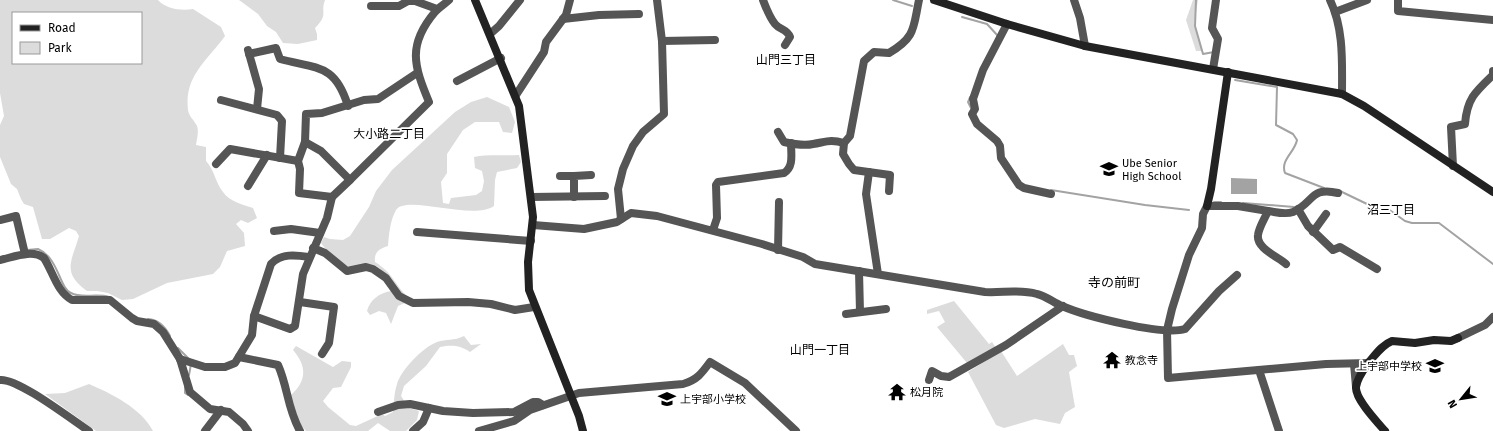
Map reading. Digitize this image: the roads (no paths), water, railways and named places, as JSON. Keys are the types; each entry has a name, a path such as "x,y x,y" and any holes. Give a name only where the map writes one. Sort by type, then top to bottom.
{"street":[{"path":"254,316 290,329 295,326 300,302 300,286 309,257 327,218 332,197 429,102 417,73 416,52 418,37 437,9 449,0"},
{"path":"474,0 501,58 516,95 522,120 533,226 528,277 529,290 534,307 571,396 583,431"},
{"path":"490,34 499,26 520,0"},
{"path":"516,95 544,52 546,42 563,20 570,0"},
{"path":"621,219 618,189 623,169 633,146 643,132 664,114 662,41 657,0"},
{"path":"763,0 774,22 788,32 790,37 786,45"},
{"path":"889,191 890,175 854,170 848,164 843,154 844,143 850,136 864,61 874,52 889,53 906,40 914,31 919,0"},
{"path":"934,0 1007,24 1085,46 1342,94 1364,106 1493,192"},
{"path":"1074,0 1080,18 1085,46"},
{"path":"1213,69 1218,39 1212,28 1216,0"},
{"path":"1330,0 1335,12 1340,34 1342,94"},
{"path":"1335,12 1367,0"},
{"path":"1398,0 1398,11 1493,20"},
{"path":"371,6 399,6 408,1 415,1 437,9"},
{"path":"563,20 599,15 640,14"},
{"path":"1007,24 983,70 973,99 973,112 977,124 997,141 1002,158 1019,185 1024,188 1051,194"},
{"path":"662,41 715,40"},
{"path":"257,109 260,90 248,51 276,48 280,59 324,70 334,77 343,89 348,106"},
{"path":"457,81 501,58"},
{"path":"1453,166 1451,127 1465,124 1466,109 1472,95 1492,75 1493,71"},
{"path":"1228,72 1211,189 1207,206 1203,214 1202,228 1189,255 1176,292 1167,330 1168,378 1259,370 1369,363"},
{"path":"332,197 299,192 300,168 298,161 305,142 306,114 322,113 364,100 378,99 417,73"},
{"path":"220,100 277,115 282,121 280,158"},
{"path":"778,132 784,142 790,143 811,144 833,140 844,143"},
{"path":"305,142 321,151 350,180"},
{"path":"713,230 717,218 716,185 718,182 784,173 788,170 791,162 790,143"},
{"path":"216,164 230,149 298,161"},
{"path":"248,186 267,155"},
{"path":"869,172 866,194 878,274"},
{"path":"560,176 591,175"},
{"path":"574,176 574,197"},
{"path":"1207,206 1238,206 1287,213 1298,208 1320,191 1327,190 1338,193"},
{"path":"531,197 605,196"},
{"path":"778,250 779,202"},
{"path":"1298,208 1313,232 1333,250 1340,246 1377,269"},
{"path":"1268,211 1258,234 1258,240 1271,254 1286,264"},
{"path":"533,226 584,230 609,225 631,213 657,216 713,230 803,257 815,264 985,292 1024,291 1039,294 1063,306 1113,321 1167,330 1185,329 1219,291 1237,275"},
{"path":"1313,232 1326,214"},
{"path":"0,220 16,216 25,254"},
{"path":"274,231 291,229 320,233"},
{"path":"418,232 531,240"},
{"path":"313,248 325,253 347,271 366,267 373,269 386,278 399,296 413,302 468,302 491,304 515,310 534,307"},
{"path":"0,260 33,253 44,258 62,292 67,298 72,300 110,300 137,321 154,324 163,332 180,359 190,392 210,409 229,412 236,417 248,431"},
{"path":"180,359 205,367 215,368 225,367 235,363 252,335 254,316 271,264 276,259 285,256 309,257"},
{"path":"859,271 860,312"},
{"path":"300,302 334,307 329,343 322,354"},
{"path":"929,380 932,371 941,376 949,377 955,374 1006,345 1063,306"},
{"path":"846,314 886,309"},
{"path":"1356,387 1360,377 1369,363 1380,349 1392,341 1415,344 1434,340 1451,341 1485,325 1493,317"},
{"path":"239,357 278,365 284,381 292,417 300,431"},
{"path":"478,431 498,428 514,421 530,410 579,393 684,384 701,375 710,362 745,383 796,431"},
{"path":"1354,364 1354,380 1358,396 1385,431"},
{"path":"1259,370 1279,431"},
{"path":"0,380 10,381 46,401 90,431"},
{"path":"378,412 398,405 410,404 458,412 507,413 514,412 533,402 538,402 543,405"},
{"path":"413,431 423,422 429,408"},
{"path":"205,431 221,410"}],"waterway":[{"path":"893,0 912,6"},
{"path":"1196,0 1195,26 1203,54 1214,52"},
{"path":"962,17 987,24 998,36"},
{"path":"1235,80 1277,87 1276,125 1293,134 1297,140 1284,164 1285,173 1324,188"},
{"path":"970,97 968,102 971,108"},
{"path":"1051,190 1145,205 1189,210"},
{"path":"1340,191 1367,204 1384,206 1405,221 1412,223 1439,223 1493,264"},
{"path":"1214,202 1221,202"},
{"path":"1243,203 1294,207"},
{"path":"27,250 38,249 45,253 55,266 67,290 71,293 80,296 109,297"},
{"path":"148,319 161,324 170,336"},
{"path":"178,348 189,359"},
{"path":"189,375 191,364"},
{"path":"185,385 185,393 188,395"}],"place":[{"name":"Ube Senior High School","path":"1109,169"},
{"name":"教念寺","path":"1112,360"},
{"name":"上宇部中学校","path":"1435,366"},
{"name":"松月院","path":"897,392"},
{"name":"上宇部小学校","path":"667,399"}],"district":[{"name":"山門三丁目","path":"786,60"},
{"name":"大小路二丁目","path":"389,134"},
{"name":"沼三丁目","path":"1391,210"},
{"name":"寺の前町","path":"1114,282"},
{"name":"山門一丁目","path":"820,350"}]}
